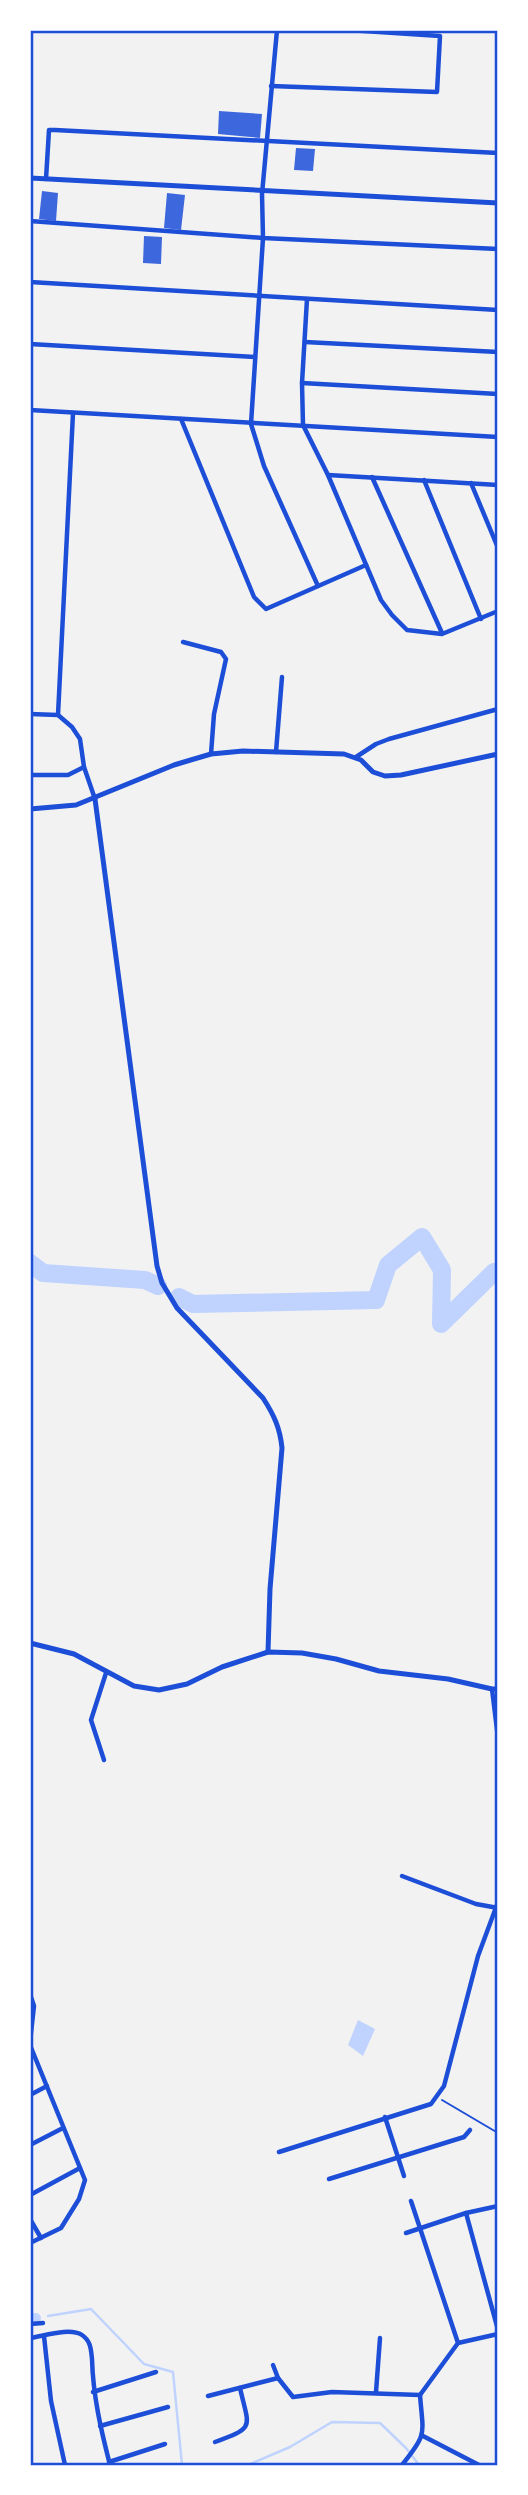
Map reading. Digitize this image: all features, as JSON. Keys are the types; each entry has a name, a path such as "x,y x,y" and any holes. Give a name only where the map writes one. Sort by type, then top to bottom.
{"street":[{"path":"277,30 262,190 263,239 251,424 264,466 318,586"},
{"path":"271,86 437,92 440,36 348,30"},
{"path":"46,180 49,130 498,153"},
{"path":"30,178 498,203"},
{"path":"30,221 263,239 498,249"},
{"path":"30,282 498,310"},
{"path":"307,299 302,383 303,425 328,475 381,600 407,630 442,634 498,611"},
{"path":"304,341 498,352"},
{"path":"30,344 255,357"},
{"path":"302,383 498,394"},
{"path":"30,410 498,437"},
{"path":"58,715 73,413"},
{"path":"181,419 254,597 266,609 366,565"},
{"path":"328,475 498,485"},
{"path":"372,477 442,634"},
{"path":"424,480 481,619"},
{"path":"471,483 498,548"},
{"path":"183,642 221,652 226,659 214,714 211,754"},
{"path":"276,752 282,677"},
{"path":"356,757 376,744 498,709"},
{"path":"30,714 58,715 72,727 80,739 84,767 95,799 140,1147 157,1266 162,1283 177,1308 263,1398 273,1414 281,1436 268,1652"},
{"path":"30,810 58,809 95,799 174,765 211,754 333,752 356,757 373,772 385,776 498,754"},
{"path":"30,775 68,775 84,767"},
{"path":"30,1643 74,1654 134,1686 159,1690 187,1684 222,1667 268,1652 302,1653 379,1671 448,1679 495,1689 498,1738"},
{"path":"104,1760 90,1720 106,1673"},
{"path":"402,1876 476,1904 498,1908"},
{"path":"279,2152 431,2104 444,2086 478,1956 498,1902"},
{"path":"30,1994 34,2006 30,2044 85,2180 79,2199 61,2228 30,2243"},
{"path":"30,2095 47,2086"},
{"path":"385,2117 404,2176"},
{"path":"30,2145 62,2128"},
{"path":"329,2179 464,2137 470,2130"},
{"path":"30,2195 80,2168"},
{"path":"411,2201 458,2343"},
{"path":"406,2233 466,2213 498,2206"},
{"path":"402,2465 415,2451 423,2436 420,2395 458,2343 498,2332 466,2213"},
{"path":"30,2219 41,2238"},
{"path":"30,2323 43,2323"},
{"path":"30,2338 71,2332 80,2333 87,2339 91,2348 93,2392 110,2464 165,2444"},
{"path":"44,2336 51,2401 65,2465"},
{"path":"376,2392 380,2338"},
{"path":"274,2365 278,2378 293,2397 331,2392 420,2395"},
{"path":"93,2392 156,2372"},
{"path":"208,2396 278,2378"},
{"path":"215,2442 242,2432 246,2427 247,2419 240,2388"},
{"path":"100,2426 168,2407"},
{"path":"423,2436 479,2465"}],"path":[{"path":"436,2097 498,2133"}],"water":[{"path":"358,2020 375,2029 363,2056 348,2045"}],"building":[{"path":"219,111 262,114 260,138 218,134"},
{"path":"296,148 315,149 313,171 294,170"},
{"path":"42,191 58,193 56,221 39,219"},
{"path":"167,193 185,195 181,230 164,228"},
{"path":"144,236 162,237 161,264 143,263"}],"waterway":[{"path":"179,1297 193,1304 376,1300 388,1265 422,1237 442,1270 441,1324 494,1272 498,1275"},
{"path":"30,1263 43,1273 145,1280 158,1286"},
{"path":"48,2316 91,2309 144,2364 173,2372 182,2465"},
{"path":"30,2319 36,2318"},
{"path":"248,2465 290,2447 332,2422 380,2423 419,2465"}]}
